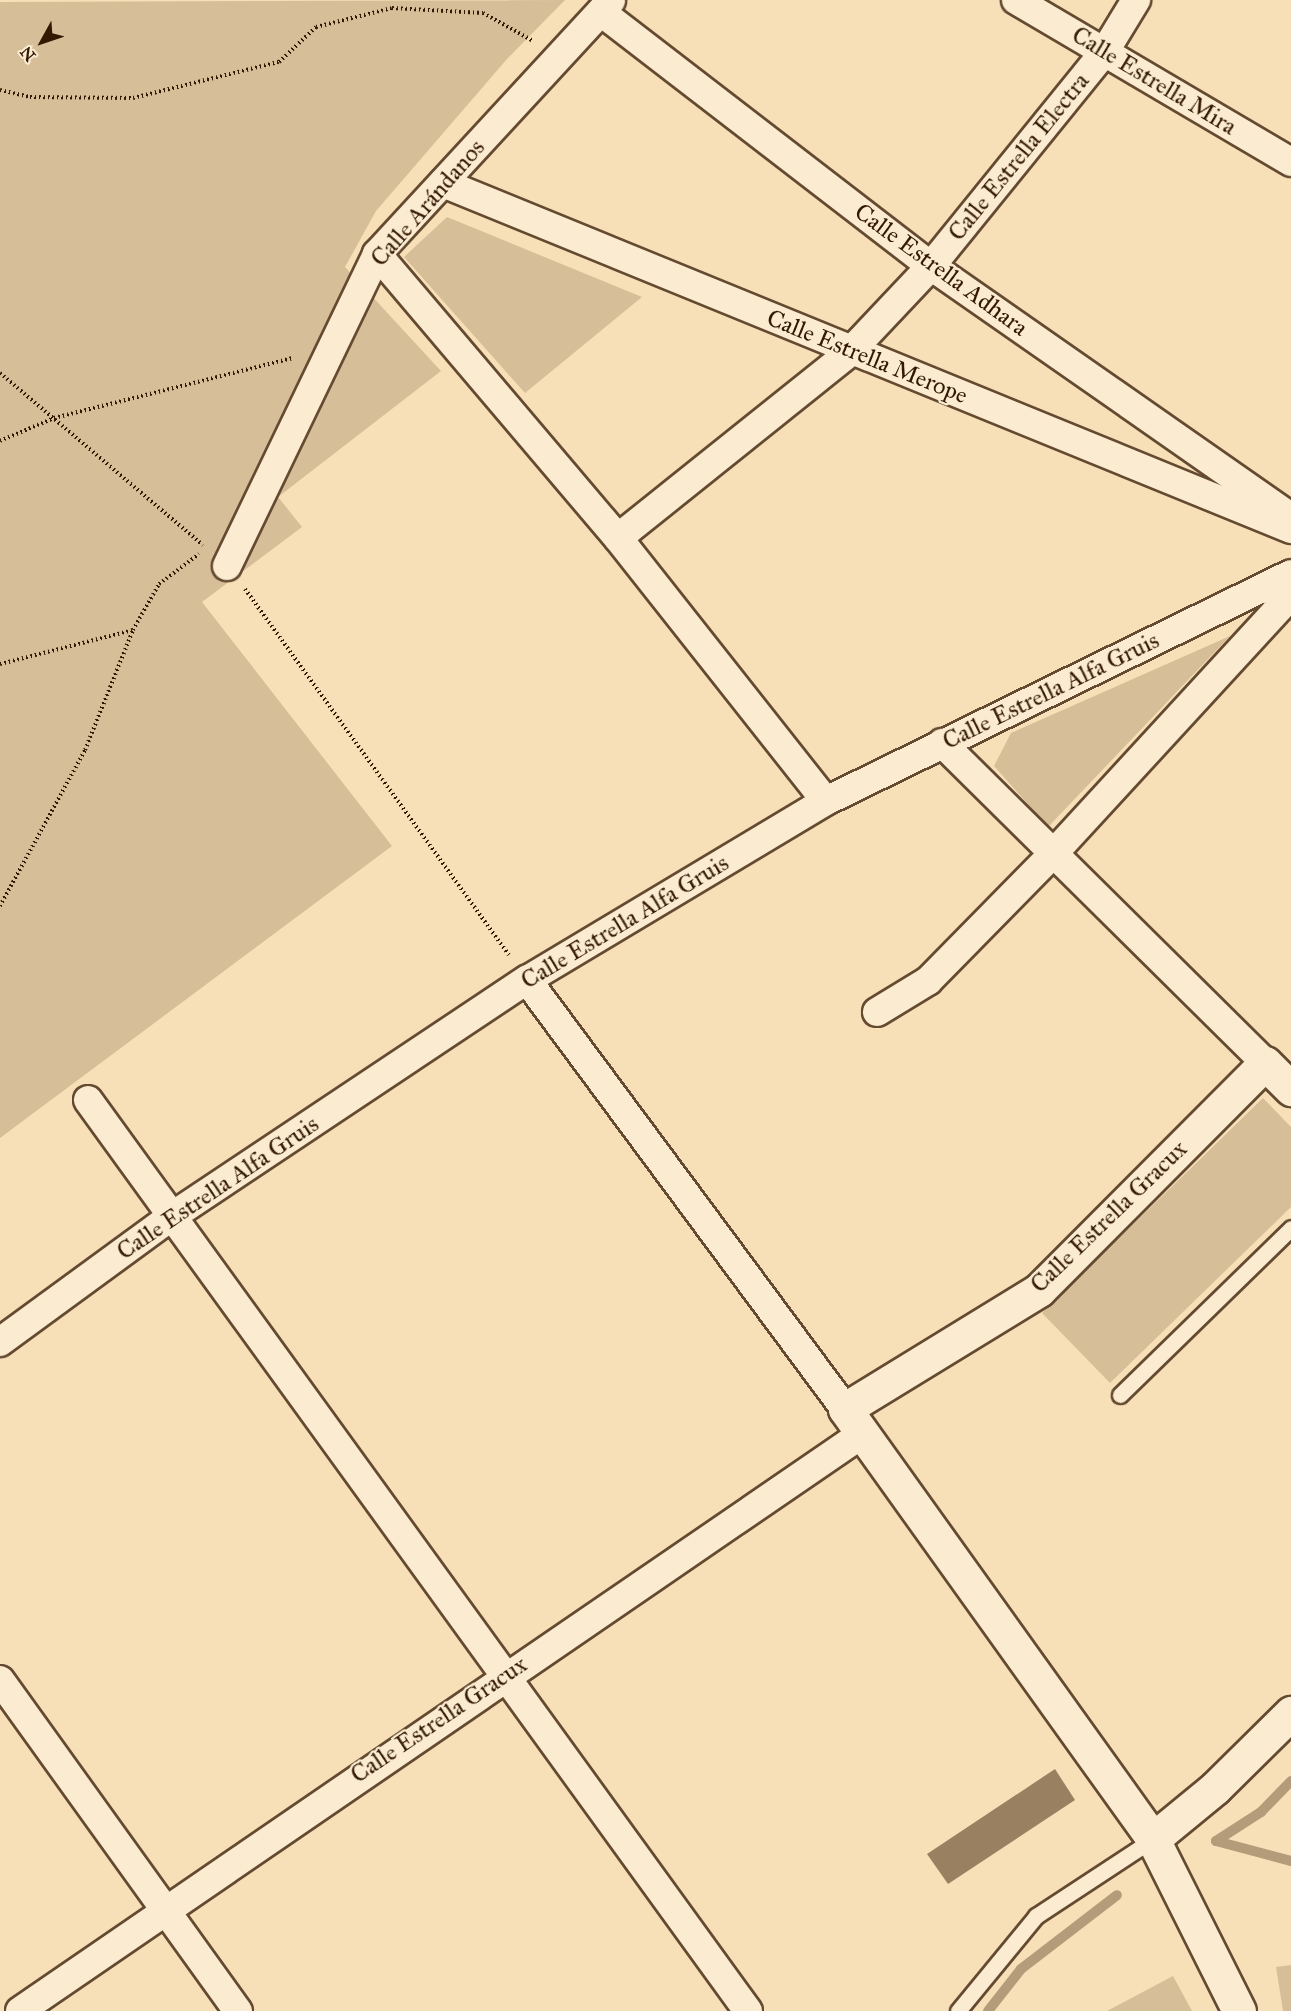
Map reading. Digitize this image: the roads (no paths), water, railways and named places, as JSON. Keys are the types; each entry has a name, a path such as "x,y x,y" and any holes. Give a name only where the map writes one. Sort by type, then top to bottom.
{"street":[{"name":"Calle Estrella Mira","path":"1016,0 1291,162"},
{"name":"Calle Estrella Electra","path":"618,538 851,351 931,266 1105,51 1136,0"},
{"name":"Calle Arándanos","path":"227,566 377,254 606,6"},
{"name":"Calle Estrella Adhara","path":"606,6 931,266 1291,517"},
{"name":"Calle Estrella Merope","path":"443,183 1291,529"},
{"path":"377,254 618,538 826,801"},
{"name":"Calle Estrella Alfa Gruis","path":"0,1342 171,1217 527,980 826,801 1291,574"},
{"path":"877,1012 928,981 1053,854 1291,595"},
{"path":"942,743 1291,1089"},
{"path":"527,980 854,1421 1153,1839 1239,2011"},
{"name":"Calle Estrella Gracux","path":"20,2011 164,1908 504,1675 1039,1290 1265,1063"},
{"path":"88,1100 748,2011"},
{"path":"0,1680 238,2011"},
{"path":"1153,1839 1291,1713"}],"lane":[{"path":"1120,1395 1291,1228"},
{"path":"958,2011 1036,1916 1153,1839"}],"waterway":[{"path":"1216,1841 1261,1812 1291,1781"},
{"path":"1216,1841 1291,1861"},
{"path":"988,2011 1021,1969 1117,1895"}]}
